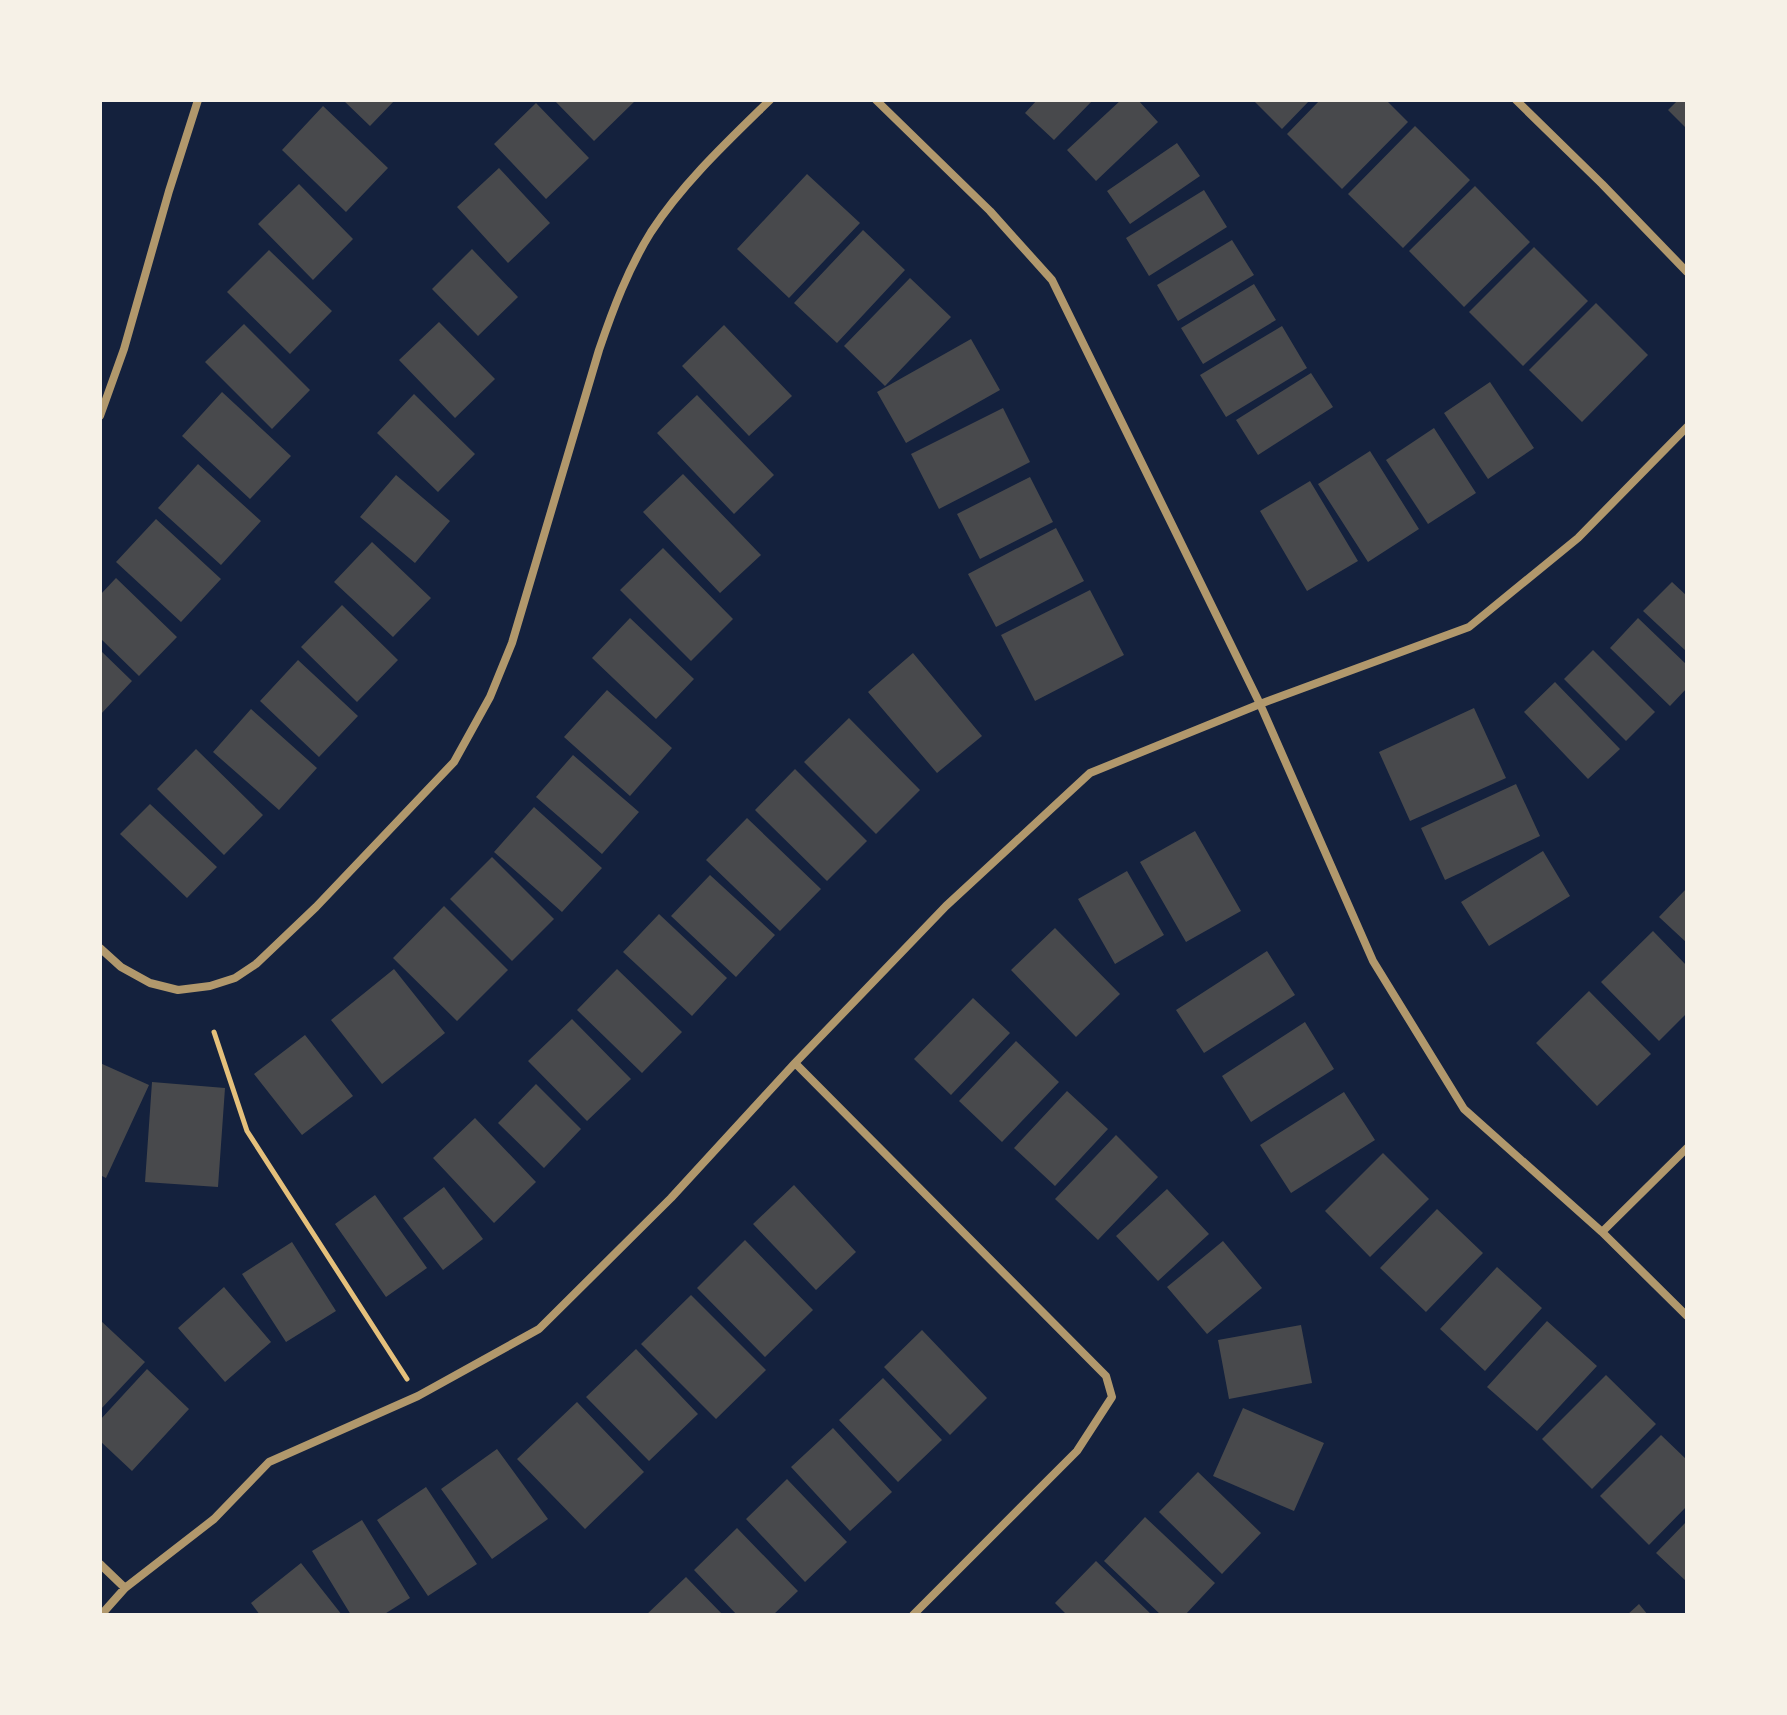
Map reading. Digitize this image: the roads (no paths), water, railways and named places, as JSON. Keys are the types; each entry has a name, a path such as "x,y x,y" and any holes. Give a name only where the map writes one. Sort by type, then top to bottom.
{"street":[{"path":"100,416 124,349 198,100"},
{"path":"100,948 121,967 150,983 178,990 210,986 235,978 256,964 316,907 454,762 490,697 512,643 599,350 613,308 632,268 651,233 674,201 724,144 770,100"},
{"path":"876,100 990,211 1052,280 1260,704 1373,961 1464,1109 1602,1232 1687,1316"},
{"path":"1516,100 1687,272"},
{"path":"101,1615 125,1588 214,1519 269,1462 418,1396 539,1329 671,1198 946,906 1090,773 1260,704 1469,627 1578,538 1687,427"},
{"path":"795,1063 1106,1376 1112,1397 1077,1451 913,1615"},
{"path":"1602,1232 1687,1148"},
{"path":"100,1564 125,1588"}]}
